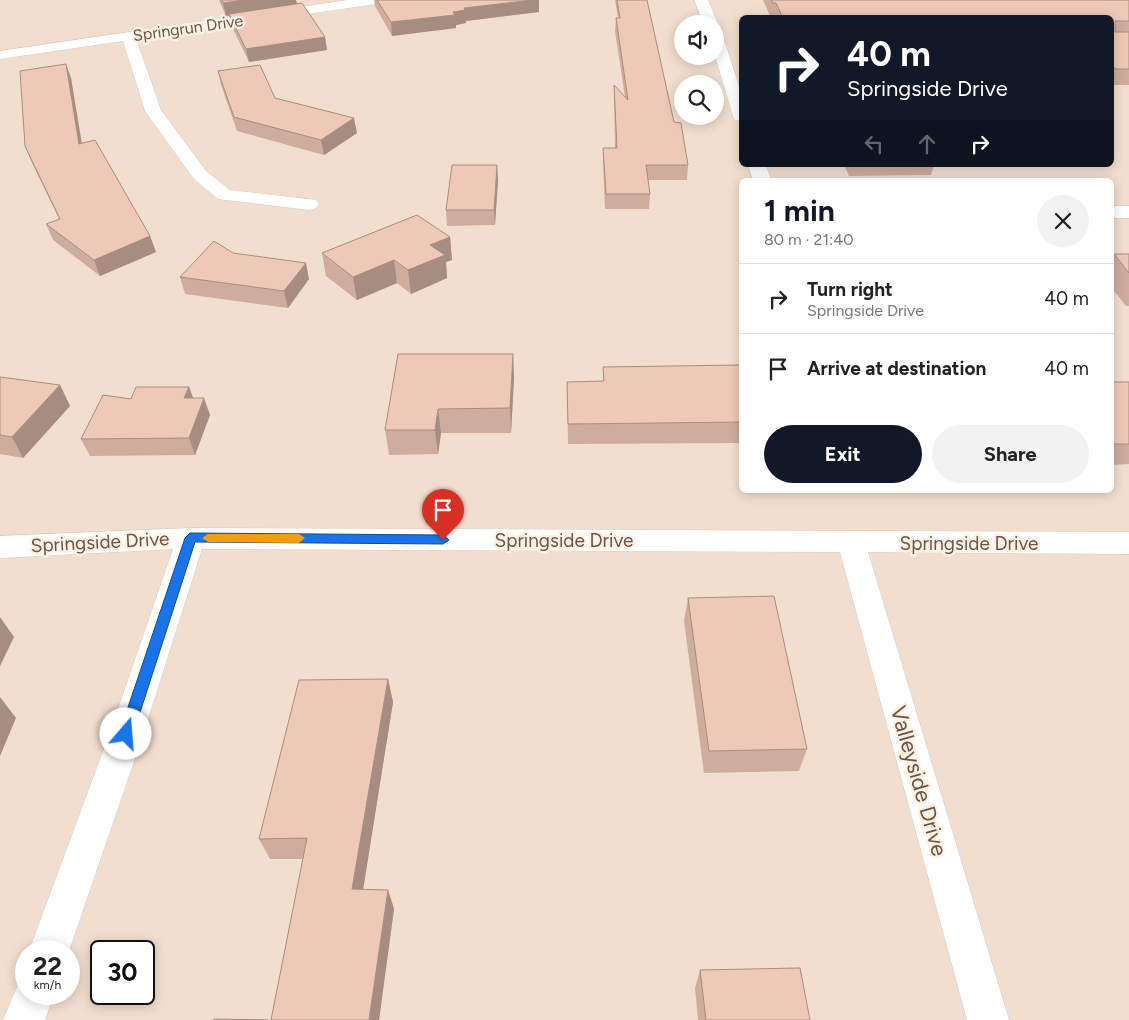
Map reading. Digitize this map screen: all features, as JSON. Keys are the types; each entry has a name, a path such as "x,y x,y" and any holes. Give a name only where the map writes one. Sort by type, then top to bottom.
{"street":[{"name":"Springrun Drive","path":"0,55 376,0"},
{"path":"702,0 708,15"},
{"path":"128,36 153,111 200,175 224,195 308,204"},
{"path":"724,47 739,108"},
{"path":"1114,212 1129,212"},
{"path":"53,940 126,734 190,538"},
{"name":"Springside Drive","path":"0,547 190,538 1129,543"},
{"name":"Valleyside Drive","path":"851,542 988,1020"},
{"path":"24,1020 30,1005"}],"shaded area":[{"path":"0,0 1129,0 1129,1020 0,1020"}],"building":[{"path":"222,0 244,0 223,3"},
{"path":"377,0 533,0 464,8 465,10 453,12 455,15 391,22"},
{"path":"617,0 647,0 674,125 681,125 688,165 646,165 650,194 606,194 603,148 617,148 614,85 628,100 616,18 620,18"},
{"path":"771,0 1129,0 1129,21 1115,21 1115,32 1129,32 1129,69 1114,68 1114,15 782,15 776,3 773,3"},
{"path":"302,3 325,37 246,49 229,14"},
{"path":"66,64 79,144 95,140 150,236 94,260 46,224 60,219 25,146 20,71"},
{"path":"260,65 275,98 354,118 321,140 234,117 218,71"},
{"path":"452,165 497,165 494,210 446,210"},
{"path":"417,215 450,237 430,245 445,255 408,270 394,260 353,277 322,253"},
{"path":"214,241 233,253 306,263 284,291 180,277"},
{"path":"1114,254 1129,254 1129,273"},
{"path":"398,354 513,354 510,408 438,409 435,430 385,430"},
{"path":"739,365 739,422 568,424 567,382 604,381 603,367"},
{"path":"0,377 60,385 12,437 0,435"},
{"path":"1114,382 1129,382 1129,444 1114,444"},
{"path":"136,387 189,387 184,398 204,398 189,438 81,439 103,395 131,399"},
{"path":"774,596 807,749 709,751 688,598"},
{"path":"388,679 352,889 388,890 369,1020 271,1020 307,838 259,839 299,680"},
{"path":"800,968 810,1020 706,1020 700,970"},
{"path":"214,1019 268,1020 214,1020"}],"slow traffic":[{"path":"208,538 299,538"}],"route":[{"path":"126,734 190,538 443,540"}]}
